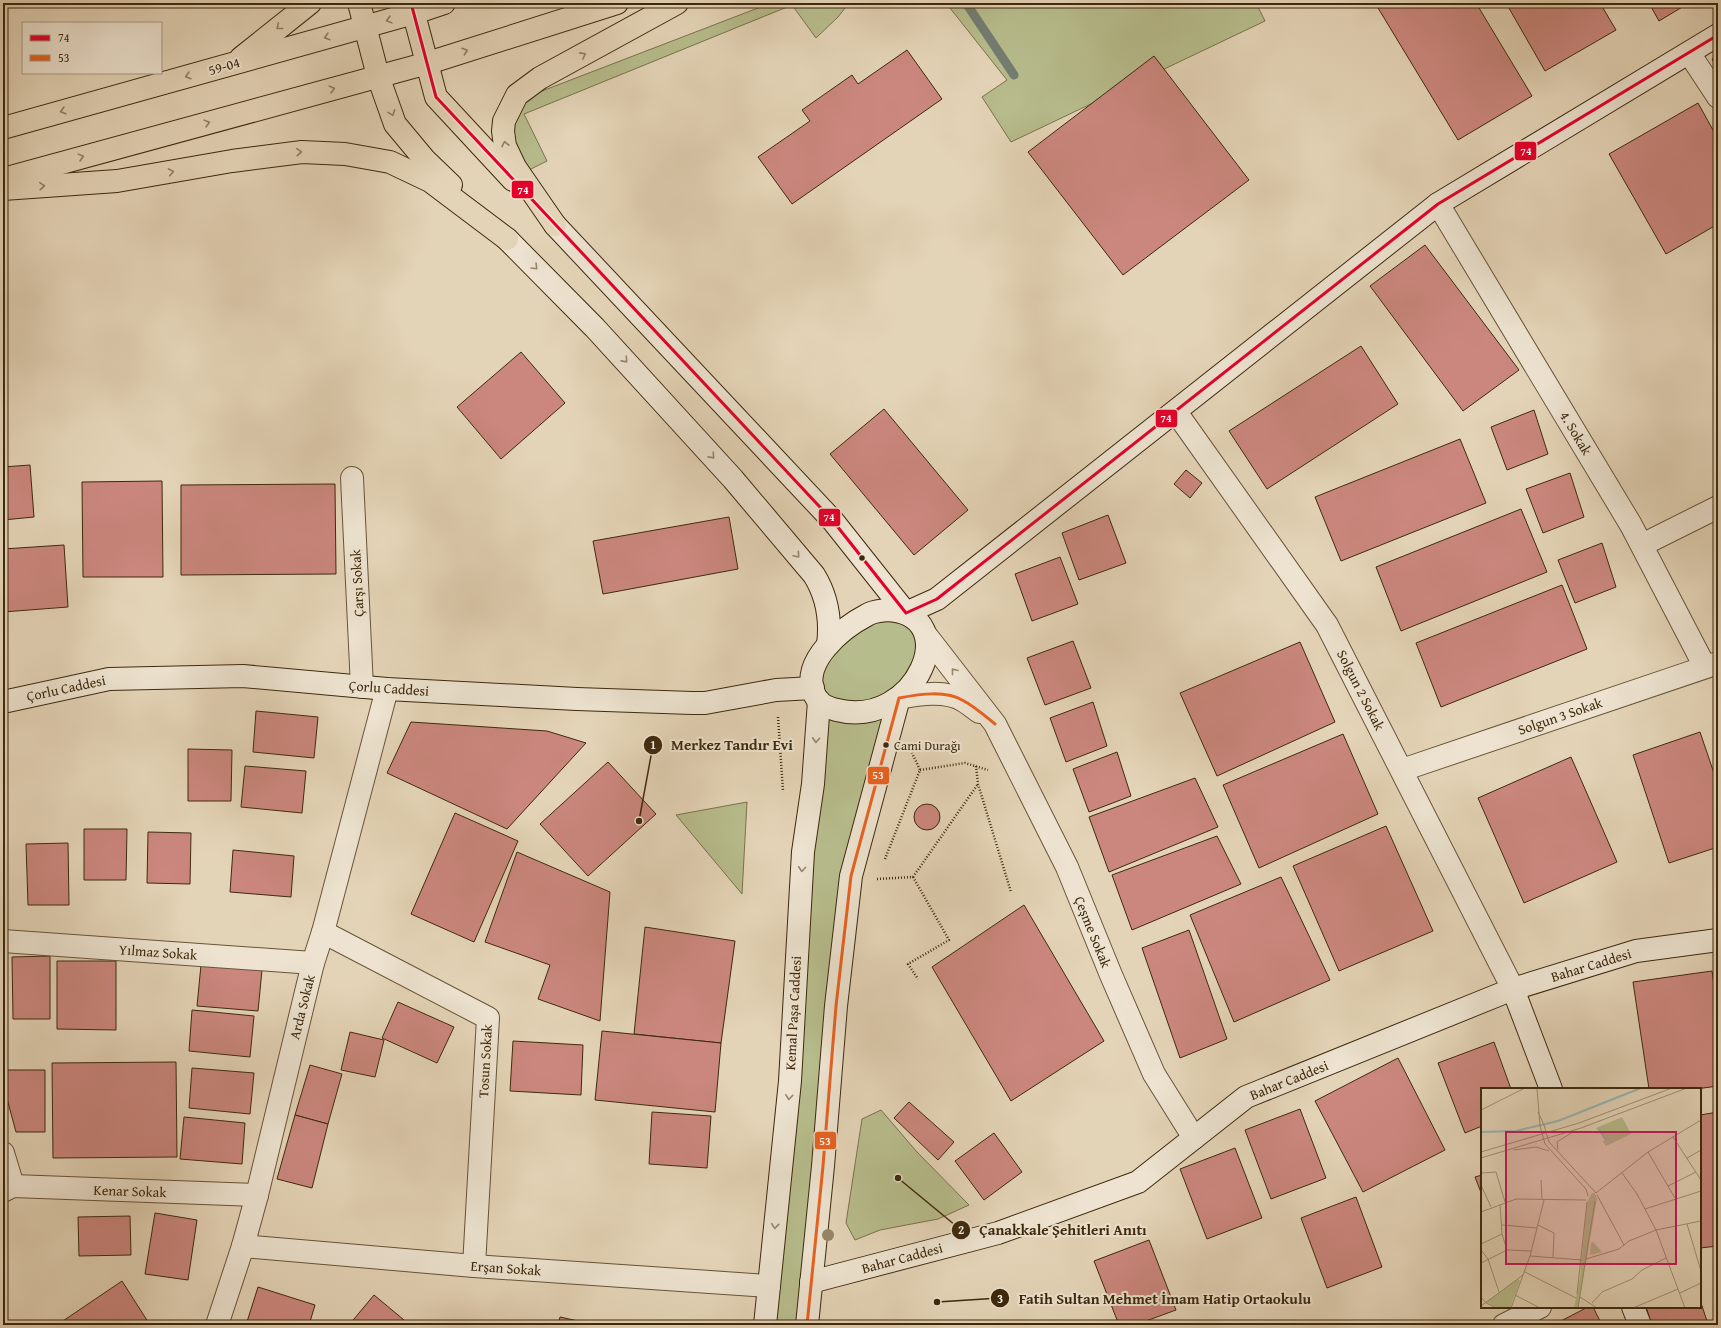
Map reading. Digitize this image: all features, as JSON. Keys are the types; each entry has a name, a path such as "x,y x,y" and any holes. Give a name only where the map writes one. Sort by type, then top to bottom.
{"main road":[{"path":"234,64 310,3"},
{"path":"359,3 378,76 395,124 425,160 507,239"},
{"name":"59-04","path":"3,128 365,26 413,8 444,3"},
{"path":"3,179 428,63 617,3"},
{"path":"554,225 515,167 505,146 503,132 504,121 517,94 540,78 677,3"},
{"path":"413,8 436,97 554,225"},
{"path":"3,189 117,181 232,160 302,152 345,154 390,162 430,181 507,239"}],"street":[{"path":"906,613 937,599 1438,204 1718,35"},
{"path":"1689,53 1718,97"},
{"name":"4. Sokak","path":"1438,204 1631,525 1712,665"},
{"path":"554,225 833,521 906,613"},
{"path":"507,239 595,328 733,479 814,575 820,584 827,610 829,632 828,645"},
{"name":"Solgun 2 Sokak","path":"1176,412 1327,625 1513,989 1551,1088"},
{"name":"Çarşı Sokak","path":"352,478 362,687"},
{"path":"1642,545 1718,507"},
{"path":"937,599 930,611 925,632 926,648 922,666 914,682 900,698 885,707 855,713 830,708 822,704 815,686 822,652 848,628 867,614 887,610 906,613 915,617 925,632 995,724"},
{"name":"Solgun 3 Sokak","path":"1402,770 1712,665"},
{"name":"Çorlu Caddesi","path":"3,702 109,679 243,676 387,689 577,699 692,703 705,703 776,690 795,681 815,686"},
{"name":"Kemal Paşa Caddesi","path":"765,1325 790,1081 803,852 812,784 815,686"},
{"name":"Arda Sokak","path":"217,1325 243,1246 257,1195 313,963 323,932 387,689"},
{"path":"900,698 931,694 952,696 964,700 995,724"},
{"path":"807,1325 823,1166 836,1006 851,876 900,698"},
{"name":"Çeşme Sokak","path":"995,724 1067,867 1111,976 1154,1074 1194,1138"},
{"name":"Tosun Sokak","path":"323,932 488,1018 474,1266"},
{"name":"Bahar Caddesi","path":"811,1282 998,1233 1138,1182 1246,1097 1513,989 1636,951 1718,940"},
{"name":"Yılmaz Sokak","path":"3,941 313,963"},
{"path":"3,1153 8,1189"},
{"name":"Kenar Sokak","path":"8,1189 257,1195"},
{"name":"Erşan Sokak","path":"243,1246 474,1266 769,1286"},
{"path":"1504,1325 1538,1308"},
{"path":"1633,1308 1640,1325"}],"path":[{"path":"920,770 965,763 990,770"},
{"path":"976,766 978,784 1011,892"},
{"path":"913,877 978,784"},
{"path":"877,879 913,877"},
{"path":"913,877 949,940 908,964 918,979"}],"green space":[{"path":"771,3 849,3 838,17 816,38 792,5 524,114 547,161 525,172 508,153 516,101"},
{"path":"946,3 1256,3 1265,21 1011,142 982,97 1007,80"},
{"path":"886,611 926,640 885,707 862,835 807,1325 765,1325 797,949 825,650"},
{"path":"747,802 742,894 676,815"},
{"path":"881,1110 917,1152 969,1205 938,1219 880,1230 855,1240 846,1223 862,1119"}],"building":[{"path":"1375,3 1476,3 1532,96 1458,140"},
{"path":"1506,3 1600,3 1616,30 1545,71"},
{"path":"1649,3 1689,3 1659,21"},
{"path":"907,50 942,99 792,204 758,157 810,121 802,110 852,75 858,84"},
{"path":"1718,55 1718,70 1712,59"},
{"path":"1154,56 1249,180 1123,275 1028,152"},
{"path":"1698,103 1718,139 1718,224 1666,254 1609,154"},
{"path":"1425,245 1519,370 1463,411 1370,286"},
{"path":"1361,346 1398,404 1267,489 1229,431"},
{"path":"521,352 565,403 501,459 457,407"},
{"path":"884,409 968,510 914,555 830,454"},
{"path":"1534,410 1548,454 1507,470 1491,427"},
{"path":"1460,439 1486,503 1341,561 1315,497"},
{"path":"30,465 34,517 3,520 3,467"},
{"path":"1186,470 1202,483 1190,498 1174,484"},
{"path":"1570,473 1584,517 1543,533 1526,489"},
{"path":"162,481 163,577 83,577 82,482"},
{"path":"335,484 336,574 181,575 181,485"},
{"path":"1521,509 1547,572 1401,631 1376,567"},
{"path":"1108,515 1126,563 1079,580 1062,533"},
{"path":"729,517 738,569 603,594 593,541"},
{"path":"1602,543 1616,587 1575,603 1558,560"},
{"path":"64,545 68,607 3,612 3,549"},
{"path":"1060,557 1078,604 1032,621 1015,574"},
{"path":"1562,585 1587,649 1441,707 1416,643"},
{"path":"1073,641 1091,688 1045,705 1027,658"},
{"path":"1300,642 1335,722 1217,776 1180,693"},
{"path":"1093,702 1107,746 1066,762 1050,718"},
{"path":"256,711 318,717 314,758 253,752"},
{"path":"411,722 547,731 586,743 507,829 387,773"},
{"path":"1700,732 1718,785 1718,847 1669,863 1633,755"},
{"path":"1343,734 1378,814 1259,868 1223,785"},
{"path":"188,749 232,750 231,801 188,801"},
{"path":"1117,752 1131,796 1089,812 1073,769"},
{"path":"1571,757 1617,862 1524,903 1478,798"},
{"path":"608,762 656,814 588,876 540,824"},
{"path":"245,766 306,771 302,813 241,807"},
{"path":"1195,778 1218,827 1109,872 1089,817"},
{"path":"927,804 936,808 940,817 936,826 927,830 918,826 914,817 918,808"},
{"path":"455,813 518,841 474,942 411,914"},
{"path":"1386,826 1433,931 1339,971 1293,866"},
{"path":"84,829 127,829 126,880 84,880"},
{"path":"148,832 191,833 190,884 147,883"},
{"path":"1217,836 1241,884 1132,930 1112,875"},
{"path":"68,843 69,905 28,905 26,844"},
{"path":"233,850 294,856 291,897 230,892"},
{"path":"517,852 610,892 600,1021 538,999 550,965 485,942"},
{"path":"1281,877 1330,980 1234,1022 1190,915"},
{"path":"1024,905 1104,1041 1011,1101 932,967"},
{"path":"645,927 735,941 721,1043 634,1034"},
{"path":"1189,930 1227,1039 1180,1058 1142,948"},
{"path":"50,956 50,1019 13,1019 12,957"},
{"path":"57,961 116,961 116,1030 57,1029"},
{"path":"201,965 262,970 258,1011 197,1006"},
{"path":"1712,971 1718,1013 1718,1086 1701,1088 1649,1088 1633,982"},
{"path":"398,1002 454,1027 437,1063 382,1038"},
{"path":"192,1010 254,1016 250,1057 189,1051"},
{"path":"602,1031 721,1043 715,1112 595,1100"},
{"path":"350,1032 384,1040 375,1077 341,1070"},
{"path":"513,1041 583,1045 581,1095 510,1091"},
{"path":"1494,1042 1511,1088 1481,1088 1481,1126 1465,1133 1438,1063"},
{"path":"1398,1058 1445,1150 1363,1192 1315,1101"},
{"path":"176,1062 177,1157 53,1158 52,1063"},
{"path":"310,1065 342,1074 328,1124 295,1115"},
{"path":"192,1068 254,1073 250,1114 189,1108"},
{"path":"3,1070 45,1070 45,1132 16,1132 3,1084"},
{"path":"909,1102 954,1142 938,1160 894,1118"},
{"path":"1300,1109 1326,1178 1271,1199 1245,1130"},
{"path":"652,1112 711,1116 707,1168 649,1164"},
{"path":"1718,1112 1718,1246 1701,1248 1701,1115"},
{"path":"295,1115 328,1124 312,1188 277,1179"},
{"path":"184,1117 245,1123 242,1164 180,1159"},
{"path":"994,1133 1022,1172 984,1200 955,1161"},
{"path":"1235,1148 1262,1218 1207,1239 1180,1169"},
{"path":"1481,1175 1481,1192 1475,1177"},
{"path":"1356,1197 1382,1267 1327,1288 1301,1218"},
{"path":"155,1213 197,1220 188,1280 145,1274"},
{"path":"130,1216 131,1255 79,1256 78,1217"},
{"path":"1149,1240 1176,1310 1135,1325 1119,1325 1094,1261"},
{"path":"122,1281 150,1325 57,1325"},
{"path":"258,1287 315,1305 309,1325 246,1325"},
{"path":"374,1295 404,1320 400,1325 349,1325"},
{"path":"1701,1303 1707,1321 1694,1325 1652,1325 1646,1308 1701,1308"},
{"path":"1586,1308 1594,1308 1602,1325 1553,1325"},
{"path":"560,1317 596,1325 558,1325"}],"waterway":[{"path":"966,3 1014,75"}],"transit line":[{"name":"74","path":"411,3 436,97 833,521 906,613 937,599 1438,204 1718,35"},
{"name":"53","path":"807,1325 823,1166 836,1006 851,876 899,698 924,694 949,695 968,703 995,724"}],"place":[{"name":"Cami Durağı","path":"886,745"},
{"name":"Merkez Tandır Evi","path":"639,821"},
{"name":"Çanakkale Şehitleri Anıtı","path":"898,1178"},
{"name":"Fatih Sultan Mehmet İmam Hatip Ortaokulu","path":"937,1302"}]}
